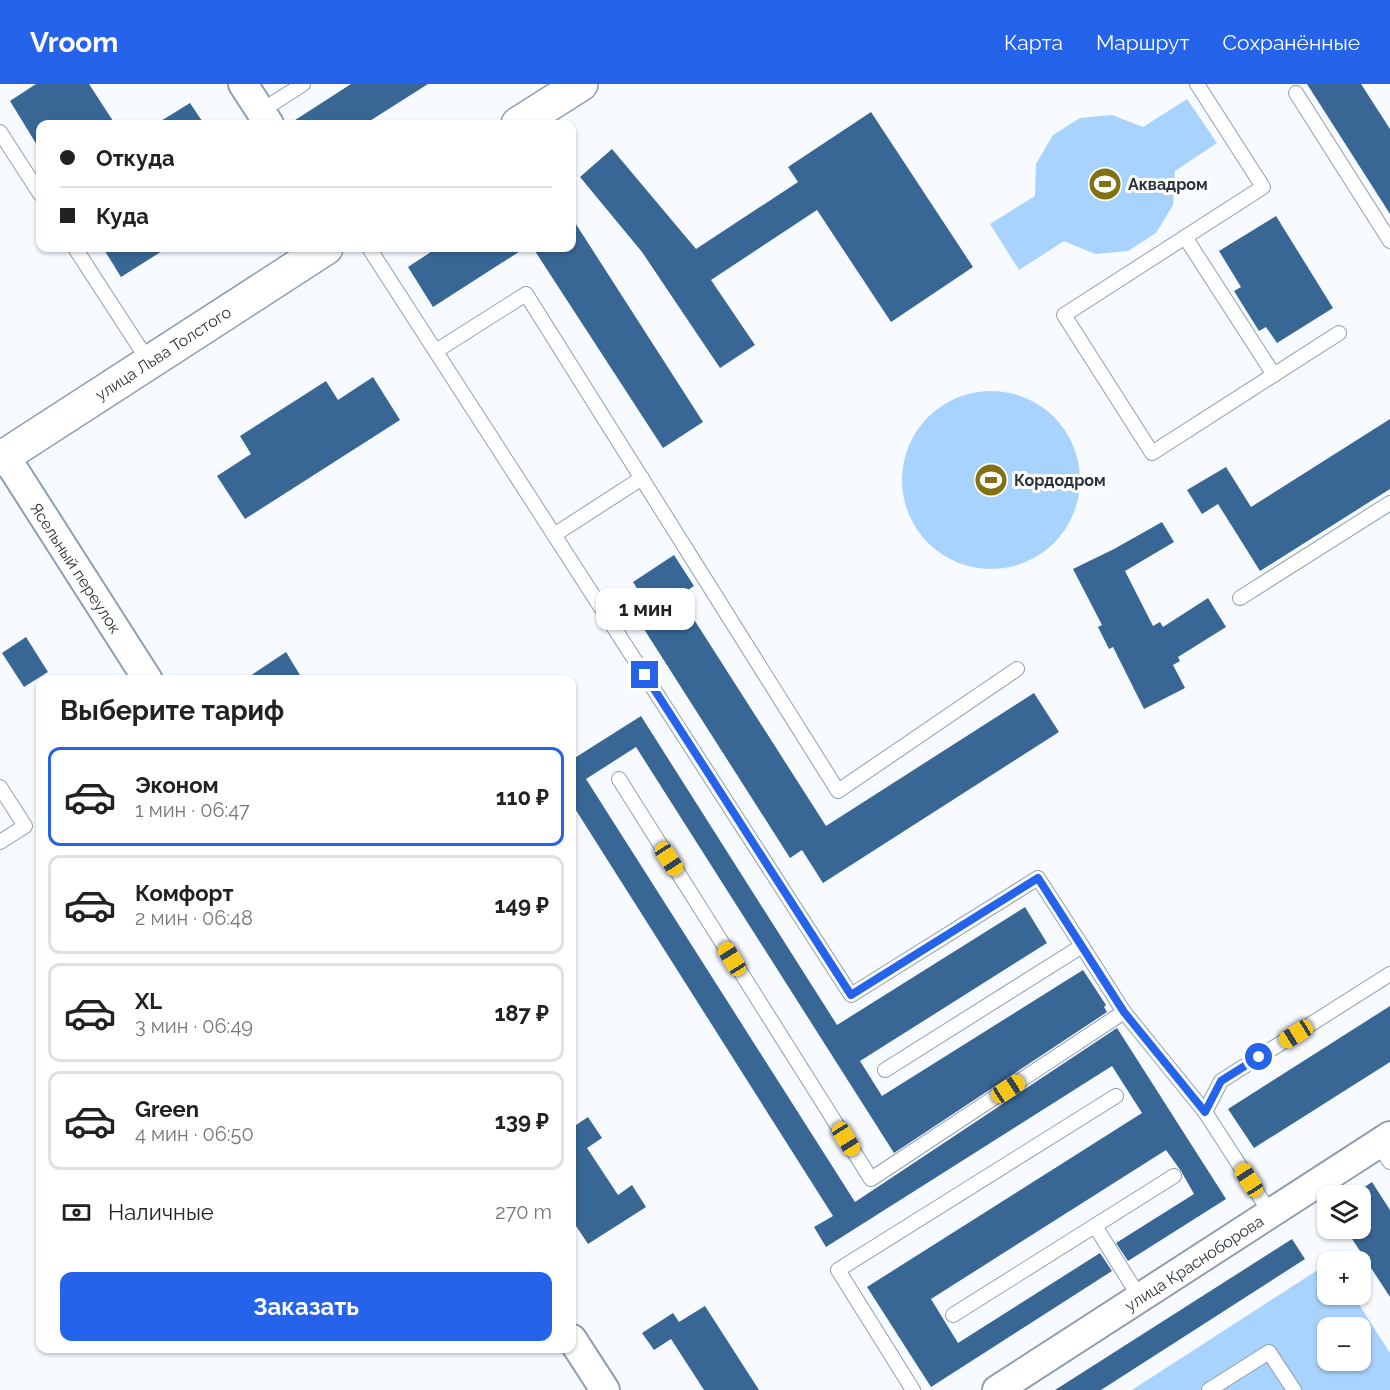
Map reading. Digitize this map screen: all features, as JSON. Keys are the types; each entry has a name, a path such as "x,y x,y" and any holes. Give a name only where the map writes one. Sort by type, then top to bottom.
{"street":[{"path":"243,84 265,118"},
{"path":"524,120 581,84"},
{"name":"улица Льва Толстого","path":"2,457 320,252"},
{"name":"Ясельный переулок","path":"2,457 145,675"},
{"name":"улица Красноборова","path":"997,1390 1271,1214 1386,1148"},
{"path":"576,1345 604,1390"}],"lane":[{"path":"265,118 303,84"},
{"path":"1197,84 1263,187 1064,315 1152,453 1339,333"},
{"path":"1296,93 1390,241"},
{"path":"0,132 36,188"},
{"path":"1185,237 1274,375"},
{"path":"78,252 149,362"},
{"path":"372,252 851,995 1038,878 1124,1012 1205,1112 1271,1214"},
{"path":"436,351 526,294 838,791 1017,669"},
{"path":"554,535 642,478"},
{"path":"1240,598 1390,503"},
{"path":"619,779 871,1179 1124,1012"},
{"path":"0,787 25,826 0,842"},
{"path":"885,1070 1083,946"},
{"path":"1205,1112 1221,1081 1390,974"},
{"path":"913,1390 838,1270 1116,1096"},
{"path":"953,1315 1174,1176"},
{"path":"1095,1226 1140,1298"},
{"path":"1209,1390 1269,1352 1294,1390"}],"shaded area":[{"name":"Аквадром","path":"1187,99 1217,143 1175,171 1173,205 1156,233 1128,251 1095,254 1064,241 1019,270 990,224 1035,196 1036,164 1053,135 1080,118 1112,115 1143,127"},
{"name":"Кордодром","path":"991,391 1025,398 1054,417 1073,446 1080,480 1073,514 1054,543 1025,562 991,569 957,562 928,543 909,514 902,480 909,446 928,417 957,398"},
{"path":"1317,1270 1317,1305 1359,1305 1367,1317 1317,1317 1317,1371 1371,1371 1371,1323 1390,1353 1390,1390 1132,1390"}],"building":[{"path":"36,84 89,84 112,120 36,120 36,143 10,101"},
{"path":"351,84 428,84 371,120 295,120"},
{"path":"1307,84 1361,84 1390,129 1390,214"},
{"path":"190,103 201,120 162,120"},
{"path":"871,112 973,267 891,322 817,210 711,280 755,345 720,368 642,252 580,177 612,149 696,249 798,182 788,167"},
{"path":"1276,216 1333,308 1277,343 1266,327 1259,331 1234,291 1241,287 1219,251"},
{"path":"576,224 703,422 663,448 536,252 576,252"},
{"path":"105,252 161,252 121,277"},
{"path":"431,252 519,252 433,307 408,267"},
{"path":"373,377 400,420 245,519 217,476 251,454 240,436 326,381 338,400"},
{"path":"1390,419 1390,489 1260,571 1218,504 1202,514 1187,490 1226,467 1251,507"},
{"path":"1162,522 1174,542 1125,571 1153,626 1160,622 1163,627 1208,598 1226,627 1178,657 1180,661 1173,665 1185,688 1144,709 1113,647 1109,649 1098,627 1102,625 1073,569"},
{"path":"674,555 694,586 679,596 826,826 1034,693 1059,732 823,883 802,850 790,858 642,626 655,617 633,582"},
{"path":"26,637 48,672 36,675 36,680 24,687 2,653"},
{"path":"286,652 300,675 252,675"},
{"path":"641,716 837,1025 1025,907 1047,943 860,1061 882,1096 1083,970 1106,1005 1104,1007 1107,1012 894,1153 636,747 586,779 855,1202 1117,1028 1226,1199 1128,1261 1116,1243 1194,1194 1166,1150 931,1299 958,1343 1100,1253 1112,1271 931,1387 867,1287 1142,1113 1112,1066 826,1247 814,1227 833,1216 576,810 576,757"},
{"path":"1390,1006 1390,1062 1254,1148 1228,1109"},
{"path":"588,1117 602,1138 587,1148 618,1195 632,1185 646,1207 588,1244 576,1226 576,1125"},
{"path":"1372,1182 1390,1210 1390,1297 1371,1268 1371,1251 1360,1251 1352,1239 1371,1239 1371,1185 1368,1185"},
{"path":"1292,1239 1305,1259 1101,1390 1055,1390"},
{"path":"705,1306 759,1390 704,1390 671,1339 654,1350 642,1333 673,1313 679,1322"}],"place":[{"name":"Аквадром","path":"1105,184"},
{"name":"Кордодром","path":"991,480"}],"route":[{"path":"645,675 851,995 1038,878 1124,1012 1205,1112 1221,1081 1259,1057"}]}
